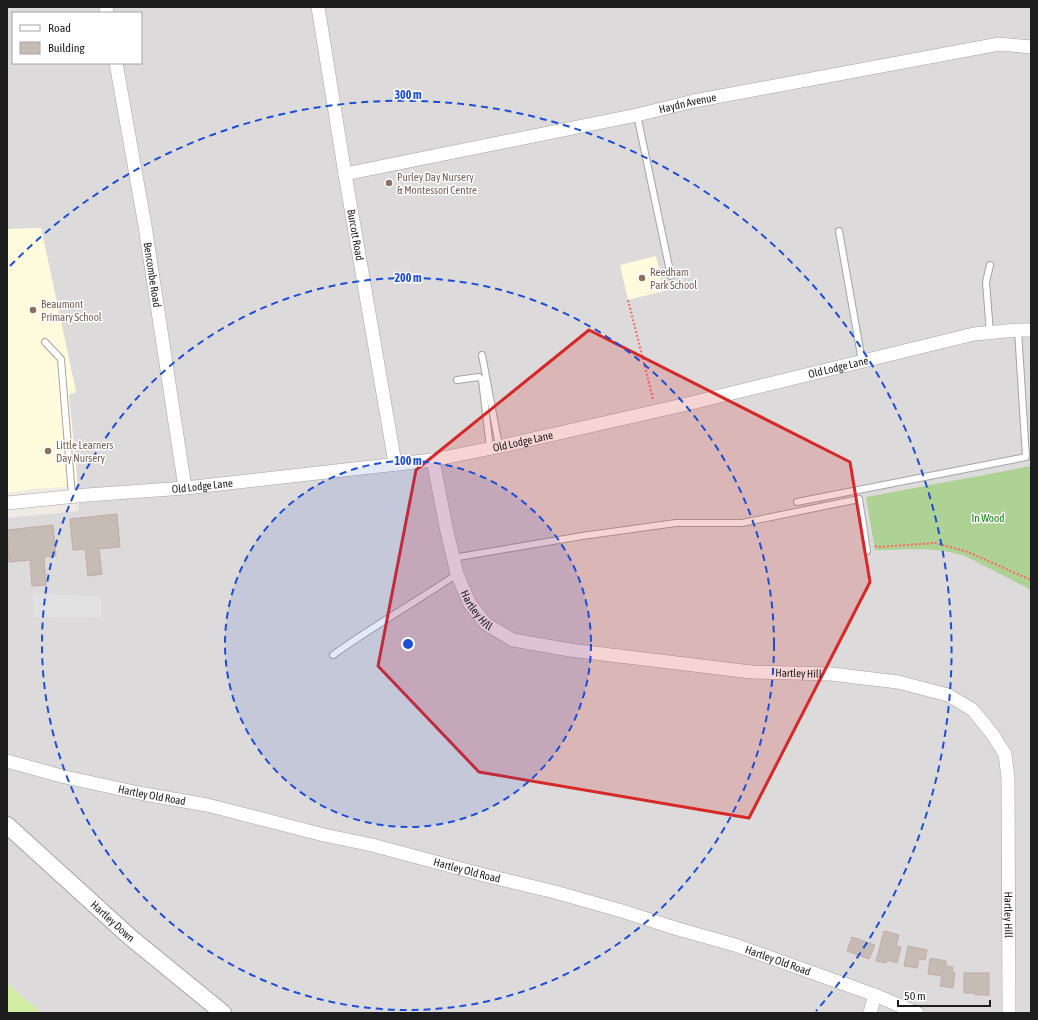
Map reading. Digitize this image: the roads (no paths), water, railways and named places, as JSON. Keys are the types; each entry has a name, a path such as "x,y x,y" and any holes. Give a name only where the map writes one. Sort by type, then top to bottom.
{"street":[{"name":"Burcott Road","path":"318,7 395,463"},
{"name":"Haydn Avenue","path":"345,174 637,115 694,101 999,44 1031,47"},
{"name":"Bencombe Road","path":"116,64 145,226 185,488"},
{"name":"Old Lodge Lane","path":"7,503 72,496 185,488 395,463 433,460 656,411 967,336 1025,330"},
{"name":"Hartley Hill","path":"433,460 457,574 470,604 486,624 513,640 570,650 751,672 831,674 898,682 948,696 973,710 993,735 1005,754 1008,778 1009,1013"},
{"name":"Hartley Old Road","path":"7,761 64,777 214,807 324,835 372,845 555,892 735,945 875,995 917,1013"},
{"name":"Hartley Down","path":"7,825 130,937 223,1013"},
{"path":"870,1013 875,995"}],"lane":[{"path":"637,115 671,276"},
{"path":"839,231 862,361"},
{"path":"990,265 986,282 990,333"},
{"path":"797,502 1026,457 1025,330"},
{"path":"45,342 61,359 72,496"},
{"path":"482,355 494,447"},
{"path":"457,380 479,377 482,380 494,447"},
{"path":"453,558 676,522 742,523 858,499 867,551"},
{"path":"333,655 361,635 457,574"}],"place":[{"name":"Purley Day Nursery & Montessori Centre","path":"389,183"},
{"name":"Reedham Park School","path":"642,278"},
{"name":"Beaumont Primary School","path":"33,310"},
{"name":"Little Learners Day Nursery","path":"48,451"}],"park label":[{"name":"In Wood","path":"988,518"}]}
